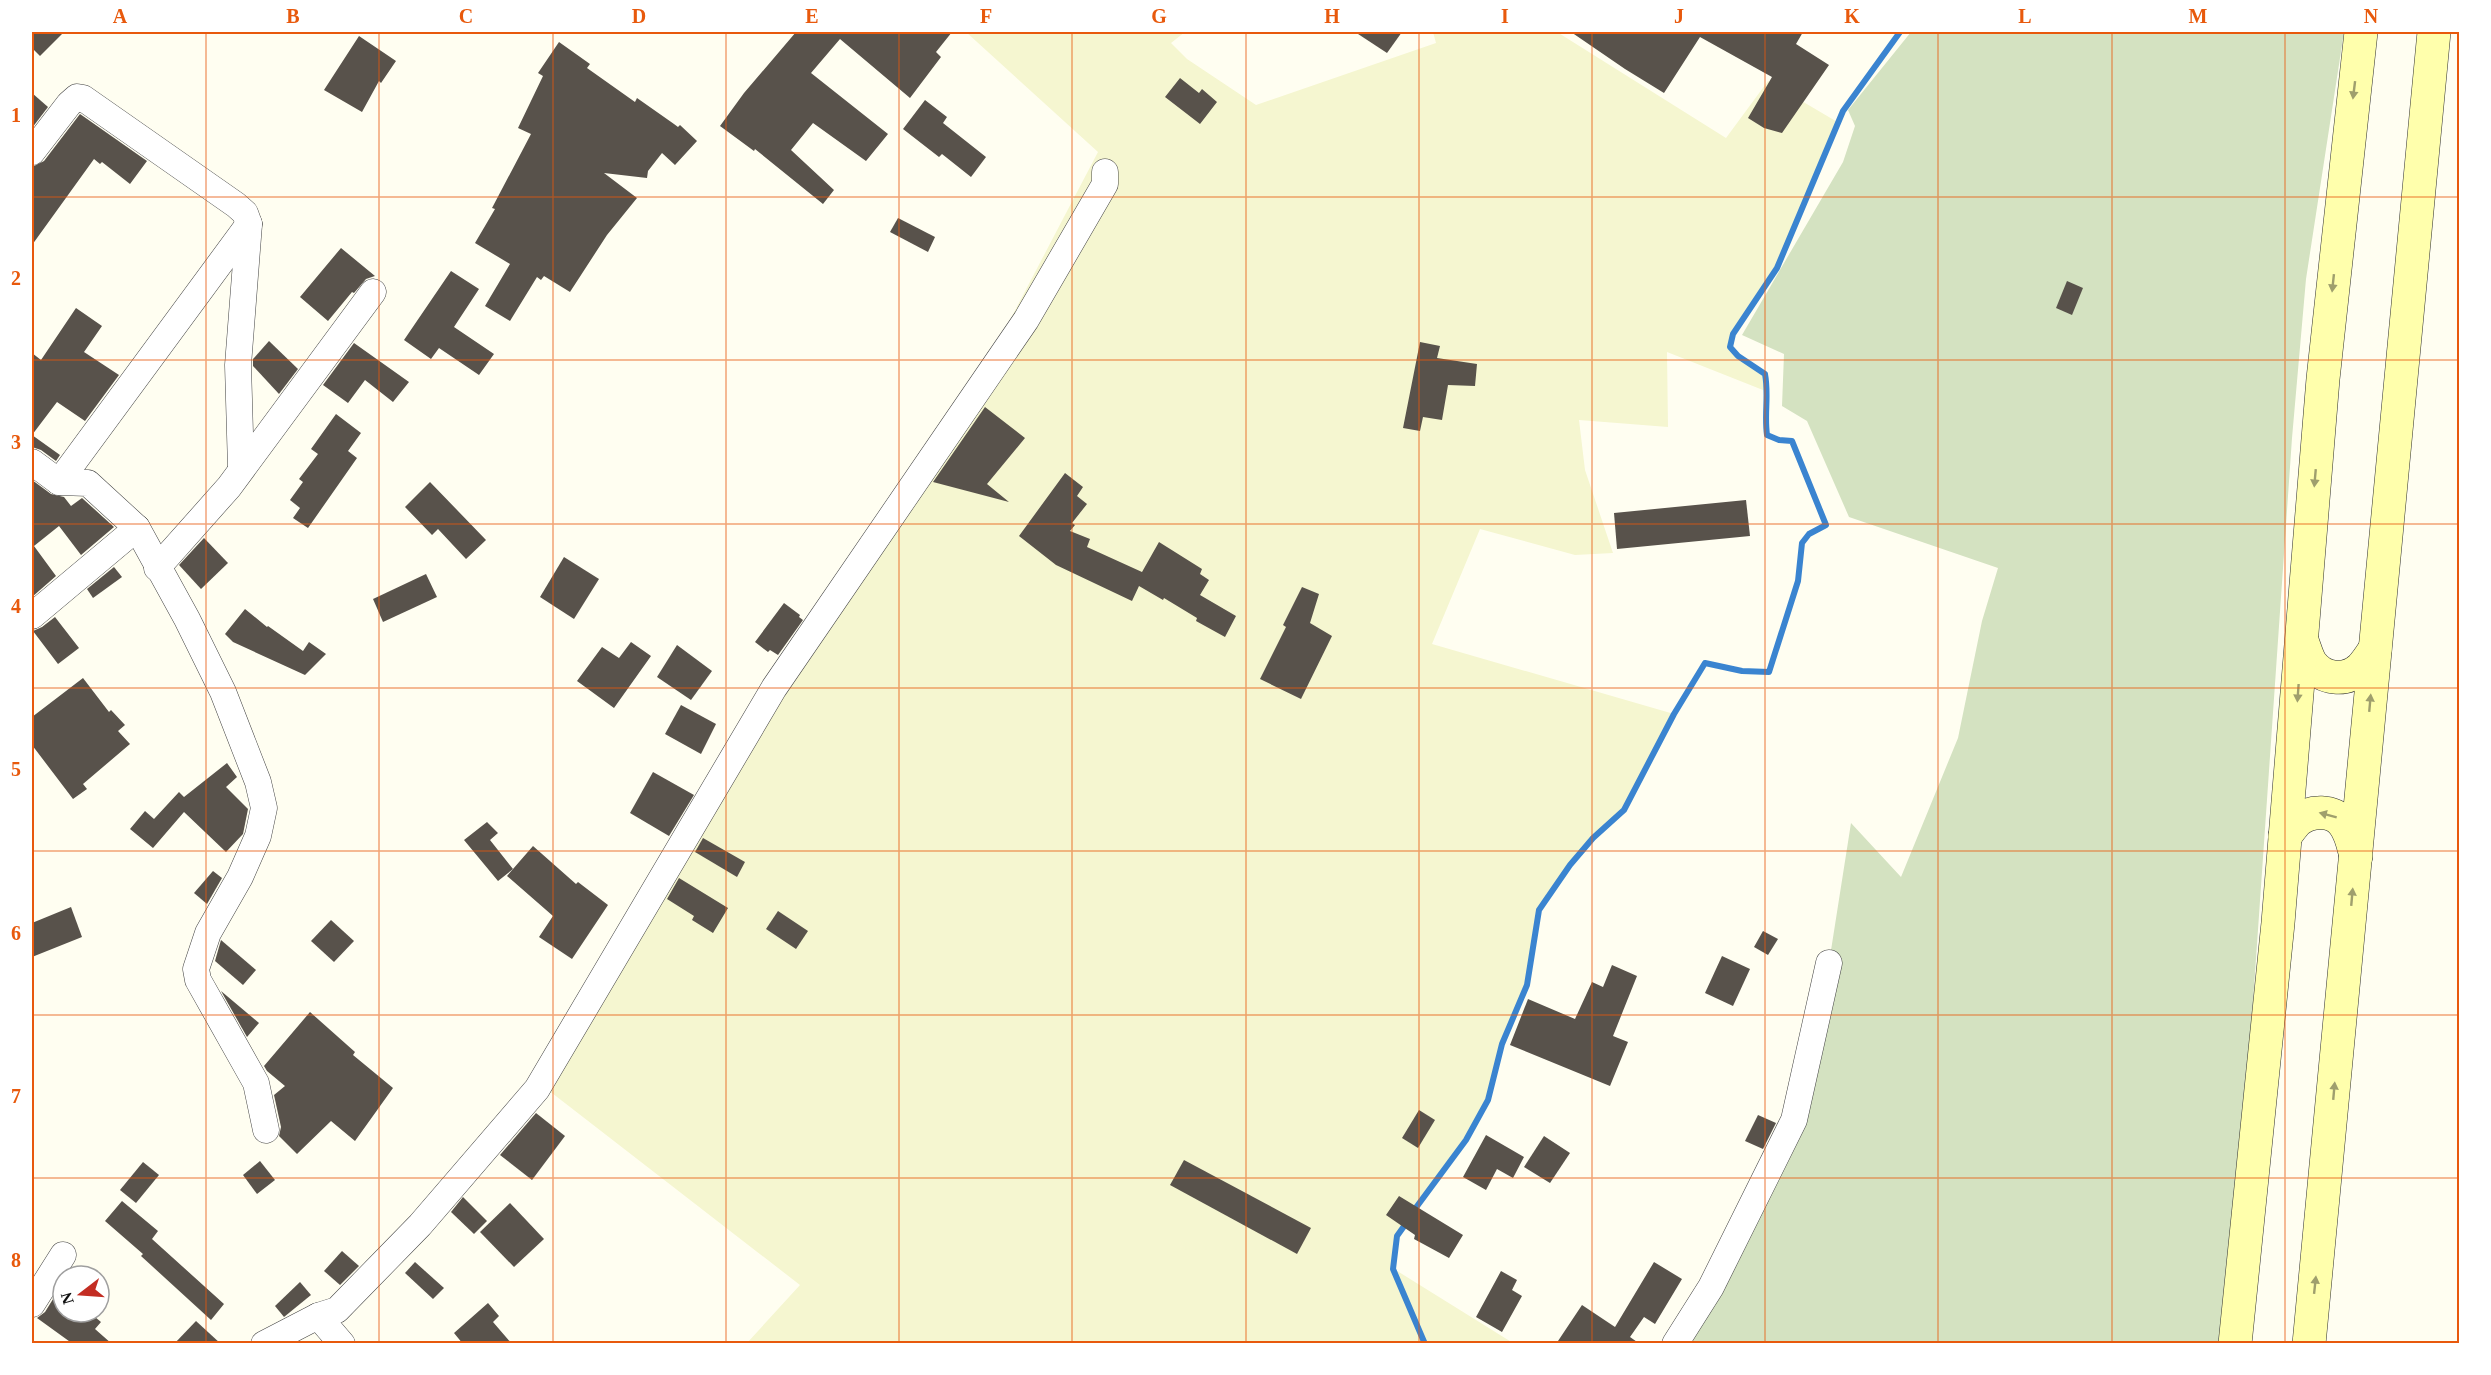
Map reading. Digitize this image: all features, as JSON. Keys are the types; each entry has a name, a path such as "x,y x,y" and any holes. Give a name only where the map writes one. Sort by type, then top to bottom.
{"street":[{"path":"2235,1344 2276,946 2325,367 2361,32"},
{"path":"2309,1344 2434,32"},
{"path":"32,152 69,104 77,97 83,98 236,205 244,213 249,224 238,365 241,468"},
{"path":"264,1344 318,1316 337,1310 420,1225 537,1089 774,688 1026,320 1105,184 1105,172"},
{"path":"59,482 249,224"},
{"path":"157,568 229,487 373,292"},
{"path":"32,462 59,482 88,483 136,528 188,619 224,692 258,782 264,808 258,836 240,878 208,933 196,969 198,980 256,1083 266,1130"},
{"path":"32,616 136,528"},
{"path":"2302,641 2310,662 2320,673 2334,678 2349,676 2360,668 2375,649"},
{"path":"2285,836 2298,820 2313,813 2331,813 2343,822 2350,835 2356,856"},
{"path":"1675,1344 1711,1287 1794,1120 1829,963"},
{"path":"32,1304 63,1255"},
{"path":"318,1316 342,1344"}],"green space":[{"path":"966,32 1185,32 1171,43 1187,59 1256,105 1436,43 1433,32 1557,32 1726,138 1768,81 1839,123 1777,268 1733,334 1731,347 1738,356 1765,374 1768,392 1667,352 1668,427 1579,420 1585,470 1613,553 1575,555 1480,529 1432,644 1674,714 1624,810 1593,838 1570,865 1539,909 1527,985 1502,1044 1488,1100 1466,1140 1397,1236 1394,1269 1513,1343 747,1343 800,1285 530,1076 920,476 941,420 976,385 1098,152"},
{"path":"1911,32 2344,32 2306,279 2292,438 2238,1219 2220,1343 1675,1344 1794,1120 1829,963 1851,823 1901,877 1958,738 1982,621 1998,568 1849,517 1807,421 1782,406 1784,354 1742,335 1843,162 1855,126 1848,110"}],"building":[{"path":"32,32 64,32 40,56 32,48"},
{"path":"796,32 952,32 936,52 941,57 910,98 840,39 811,73 888,134 866,161 813,123 791,150 834,190 823,204 755,149 754,151 720,126 744,93"},
{"path":"1355,32 1402,32 1387,53"},
{"path":"1571,32 1803,32 1796,44 1829,65 1782,133 1764,128 1748,118 1772,77 1700,37 1664,93"},
{"path":"359,36 396,61 381,83 379,81 362,112 324,90"},
{"path":"559,42 590,64 587,68 635,102 637,98 678,127 680,125 697,141 675,165 662,153 648,171 647,178 604,173 637,198 607,235 570,292 544,276 541,280 537,277 510,321 485,306 510,264 475,243 495,209 492,208 531,134 518,128 543,76 538,73"},
{"path":"1180,78 1199,93 1202,89 1217,102 1200,124 1165,97"},
{"path":"32,93 48,107 32,128"},
{"path":"925,100 947,117 943,123 986,157 971,177 942,154 939,157 903,129"},
{"path":"80,114 147,161 130,184 102,162 100,164 94,159 32,245 32,167 44,161"},
{"path":"898,218 935,237 928,252 890,232"},
{"path":"341,248 375,276 366,279 354,293 352,292 328,321 300,297"},
{"path":"451,271 479,289 454,327 494,354 479,375 439,348 431,359 404,340"},
{"path":"2067,281 2083,288 2072,315 2056,308"},
{"path":"76,308 102,326 84,352 119,375 85,421 57,402 32,435 32,353 41,360"},
{"path":"269,341 298,369 279,394 253,366 253,359"},
{"path":"1420,342 1440,346 1437,358 1477,364 1475,386 1448,385 1442,420 1423,417 1420,431 1403,428"},
{"path":"354,343 409,382 393,402 365,380 348,403 323,385"},
{"path":"985,407 1025,438 987,484 1009,502 933,482"},
{"path":"336,414 361,433 348,451 357,458 308,528 293,518 300,508 290,500 303,482 299,479 318,454 311,449"},
{"path":"32,435 60,455 56,461 41,450 32,447"},
{"path":"1065,473 1083,487 1077,496 1087,504 1072,523 1075,525 1070,531 1090,539 1087,547 1142,572 1159,542 1202,569 1200,574 1209,580 1200,595 1236,616 1225,637 1196,621 1197,618 1164,598 1163,600 1139,586 1132,601 1056,565 1019,536"},
{"path":"32,480 51,494 64,497 71,506 82,498 114,527 81,555 59,526 34,546 56,576 32,597"},
{"path":"430,482 486,540 466,559 438,529 432,535 405,507"},
{"path":"1746,500 1750,536 1617,549 1614,513"},
{"path":"204,538 228,563 201,589 179,565"},
{"path":"564,557 599,579 574,619 540,597"},
{"path":"114,567 122,577 93,598 87,589"},
{"path":"426,574 437,597 383,622 373,599"},
{"path":"1302,587 1319,594 1310,623 1332,636 1301,699 1260,679 1286,627 1283,625"},
{"path":"784,603 803,620 778,655 770,650 768,652 755,642"},
{"path":"245,609 303,651 309,642 326,654 305,675 233,642 225,634"},
{"path":"55,617 79,648 58,664 33,631"},
{"path":"631,642 651,656 614,708 577,681 602,647 619,658"},
{"path":"677,645 712,671 691,700 657,677"},
{"path":"83,678 109,712 111,710 125,725 118,731 130,744 83,784 87,789 73,799 32,745 32,717"},
{"path":"681,705 716,724 701,754 665,734"},
{"path":"227,763 237,777 226,787 248,809 243,834 226,852 184,812 153,848 130,829 145,811 154,819 179,792 184,797"},
{"path":"653,772 694,795 669,836 630,813"},
{"path":"487,822 498,833 490,840 513,869 498,881 464,840"},
{"path":"703,838 745,862 737,877 695,852"},
{"path":"533,846 576,884 578,882 608,905 572,959 539,937 553,916 507,876"},
{"path":"213,871 222,878 207,904 194,893"},
{"path":"679,878 728,908 713,933 692,920 694,916 667,899"},
{"path":"71,907 82,937 32,957 32,923"},
{"path":"778,911 808,931 796,949 766,929"},
{"path":"331,920 354,941 334,962 311,941"},
{"path":"1763,931 1778,939 1768,955 1754,947"},
{"path":"221,940 256,970 243,985 215,961"},
{"path":"1722,956 1750,969 1733,1006 1705,993"},
{"path":"1612,965 1637,976 1613,1036 1628,1042 1610,1086 1510,1045 1528,999 1575,1019 1592,982 1603,987"},
{"path":"221,991 259,1023 247,1037"},
{"path":"310,1012 355,1052 353,1055 393,1088 355,1141 331,1121 297,1154 279,1136 281,1127 274,1095 285,1086 264,1066"},
{"path":"1419,1110 1435,1120 1418,1148 1402,1138"},
{"path":"536,1113 565,1136 532,1180 500,1155"},
{"path":"1758,1115 1776,1123 1763,1149 1745,1141"},
{"path":"1486,1135 1524,1157 1513,1178 1497,1169 1486,1190 1463,1177"},
{"path":"1544,1136 1570,1153 1550,1183 1524,1167"},
{"path":"1184,1160 1311,1228 1297,1254 1170,1185"},
{"path":"260,1161 275,1180 257,1194 243,1175"},
{"path":"143,1162 159,1175 136,1203 120,1190"},
{"path":"1399,1196 1463,1235 1449,1258 1414,1239 1415,1235 1386,1215"},
{"path":"463,1197 487,1221 474,1234 451,1212"},
{"path":"122,1201 158,1231 152,1239 224,1304 211,1320 141,1256 143,1254 105,1221"},
{"path":"510,1203 544,1239 514,1267 480,1232"},
{"path":"342,1251 359,1266 340,1285 324,1271"},
{"path":"415,1262 444,1288 433,1299 405,1273"},
{"path":"1654,1262 1682,1279 1655,1324 1644,1317 1630,1337 1640,1344 1556,1344 1582,1305 1615,1327"},
{"path":"1501,1271 1517,1280 1512,1290 1522,1296 1502,1332 1476,1317"},
{"path":"300,1282 311,1295 284,1317 275,1306"},
{"path":"51,1302 51,1324 99,1324 95,1329 112,1344 73,1344 37,1318 45,1312"},
{"path":"488,1303 499,1316 493,1322 512,1344 463,1344 454,1333"},
{"path":"196,1321 221,1344 174,1344"}],"waterway":[{"path":"1412,1213 1466,1140 1488,1100 1502,1044 1527,985 1539,910 1570,865 1593,838 1624,810 1674,714 1705,663 1742,671 1769,672 1798,581 1802,543 1809,534 1826,525 1792,441 1779,440 1767,435 1765,374 1738,356 1730,347 1733,334 1777,268 1843,111 1900,32"},
{"path":"1407,1222 1397,1236 1393,1269 1425,1344"}]}
